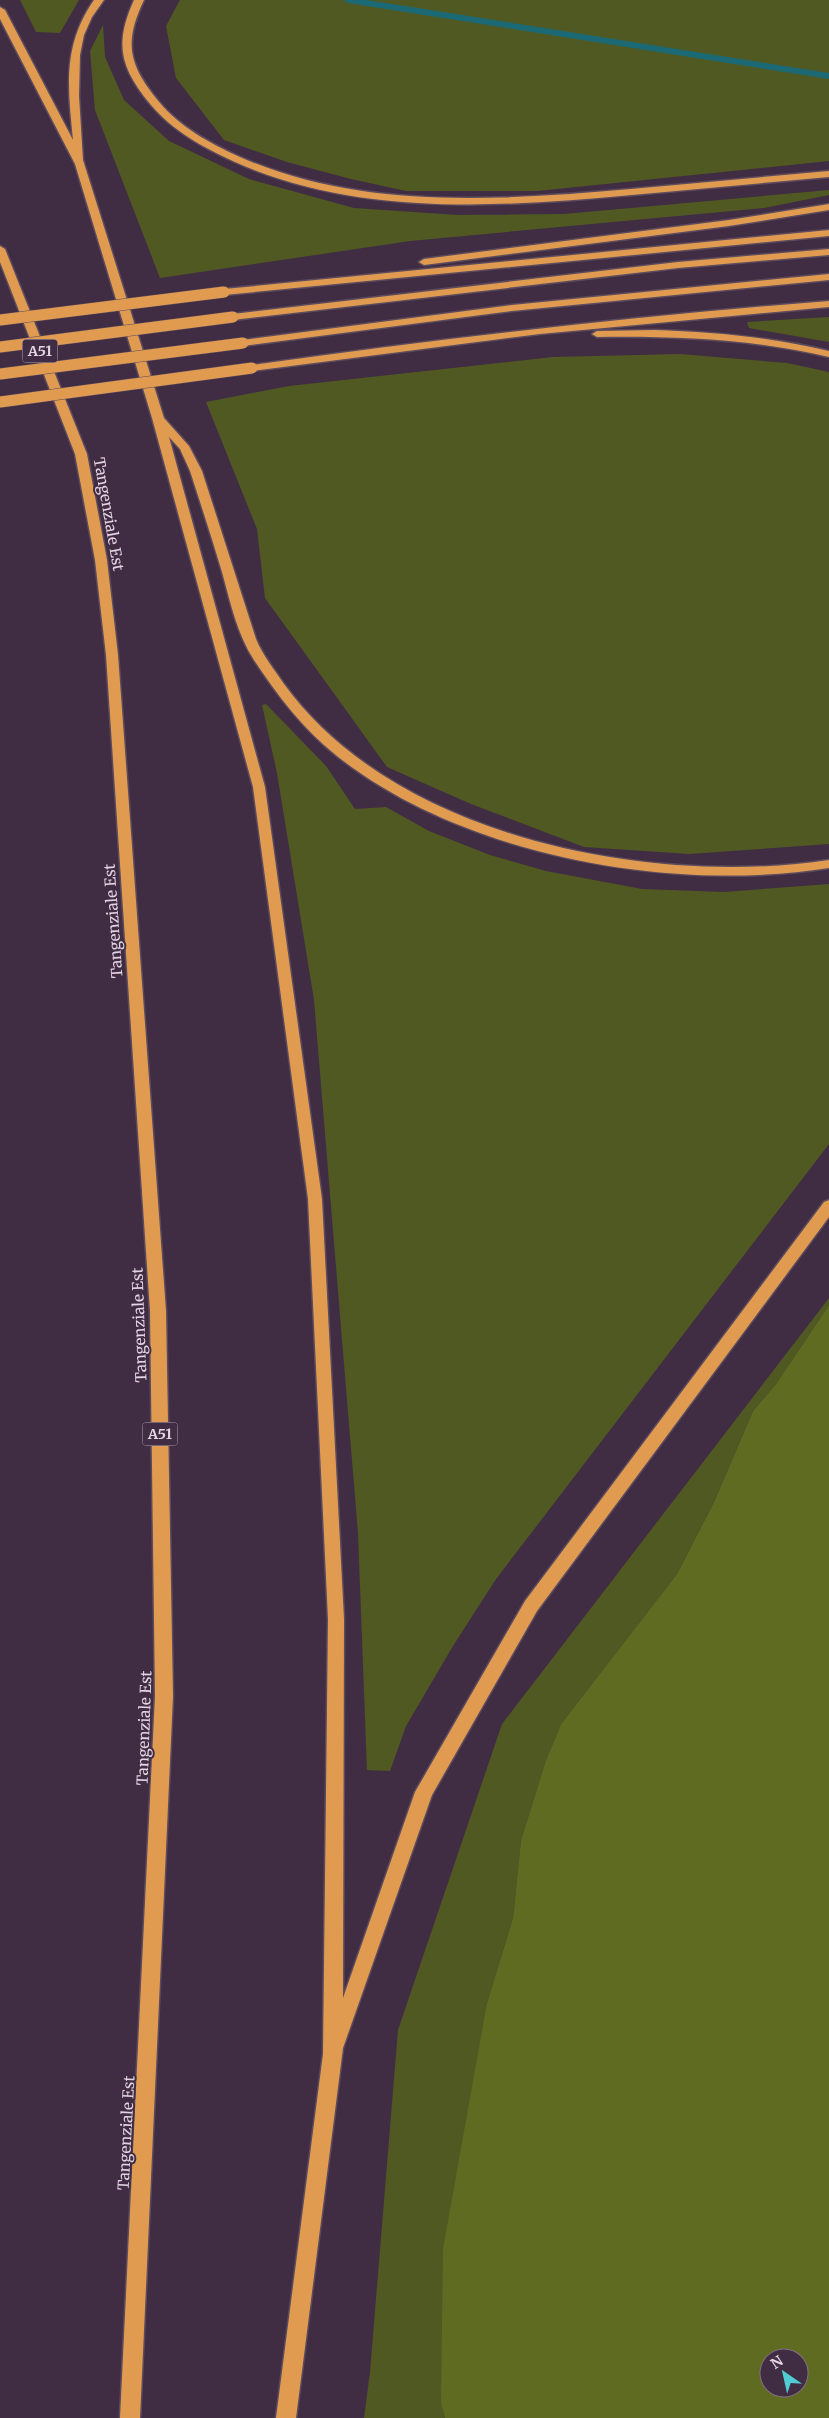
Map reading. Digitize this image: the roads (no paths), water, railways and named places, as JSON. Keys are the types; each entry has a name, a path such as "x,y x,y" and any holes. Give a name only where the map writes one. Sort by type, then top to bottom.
{"highway":[{"path":"80,164 73,70 75,44 83,25 99,0"},
{"path":"139,0 129,23 125,41 128,60 136,79 163,115 207,146 234,159 305,181 345,191 384,197 528,201 829,174"},
{"path":"0,10 80,164 158,418 259,787 315,1199 336,1619 333,2054 286,2418"},
{"path":"292,284 430,261 829,207"},
{"path":"0,320 292,284 829,233"},
{"name":"Tangenziale Est","path":"0,249 80,454 101,560 112,655 158,1311 164,1696 130,2418"},
{"path":"0,347 554,278 829,252"},
{"path":"0,374 512,308 829,277"},
{"path":"0,402 488,336 702,314 829,304"},
{"path":"488,336 614,334 725,337 772,342 829,354"},
{"path":"158,418 185,448 196,471 247,632 259,659 296,709 323,737 384,782 458,822 511,839 600,861 647,867 724,871 773,870 829,864"},
{"path":"333,2054 424,1792 531,1606 829,1206"}],"waterway":[{"path":"348,0 829,76"}]}
